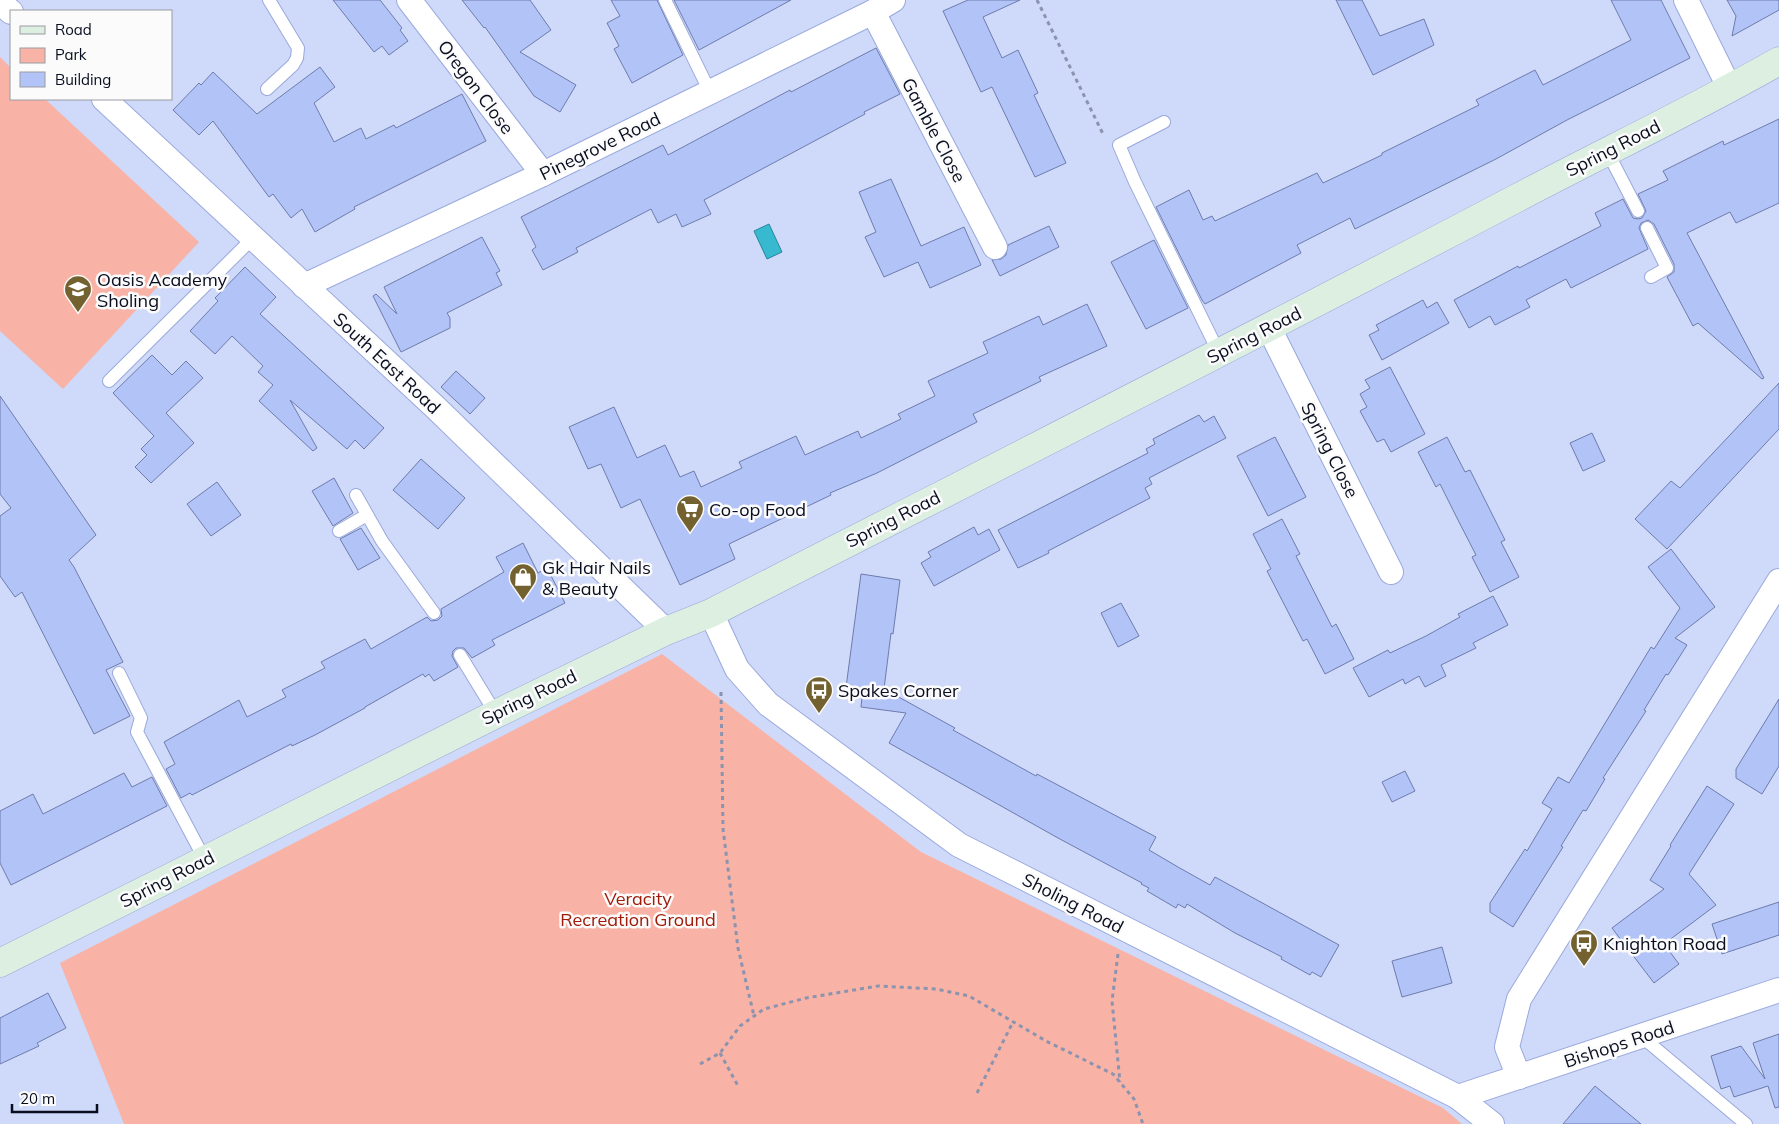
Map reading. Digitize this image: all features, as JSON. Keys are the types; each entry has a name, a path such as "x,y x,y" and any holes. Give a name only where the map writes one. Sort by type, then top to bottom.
{"street":[{"name":"Oregon Close","path":"409,0 543,174"},
{"name":"Pinegrove Road","path":"304,286 543,174 893,0"},
{"path":"1686,0 1730,89"},
{"path":"0,2 10,11"},
{"name":"Gamble Close","path":"872,12 995,247"},
{"name":"Spring Road","path":"0,963 496,714 666,631 711,613 1269,328 1607,151 1730,89 1779,61"},
{"name":"South East Road","path":"105,100 434,406 666,631"},
{"name":"Spring Close","path":"1269,328 1391,572"},
{"path":"1519,1077 1508,1047 1519,999 1779,581"},
{"name":"Sholing Road","path":"711,613 737,669 768,704 959,845 1458,1097 1492,1124"},
{"name":"Bishops Road","path":"1458,1097 1779,990"}],"lane":[{"path":"267,89 293,65 297,58 298,48 269,0"},
{"path":"665,0 710,92"},
{"path":"1164,122 1120,146 1135,182 1219,353"},
{"path":"1607,151 1638,211"},
{"path":"1647,228 1667,268 1651,277"},
{"path":"110,381 253,238"},
{"path":"356,495 382,541 434,613"},
{"path":"339,531 367,515"},
{"path":"460,655 496,714"},
{"path":"119,673 141,718 137,732 205,860"},
{"path":"1642,1037 1746,1124"}],"path":[{"path":"737,669 721,686 723,830 738,948 754,1016"},
{"path":"1120,1083 1112,1000 1123,928"},
{"path":"700,1064 720,1053 740,1026 764,1009 806,998 878,986 936,989 968,996 1046,1041 1113,1074 1134,1099 1143,1124"},
{"path":"977,1093 1013,1022"},
{"path":"720,1053 738,1086"}],"green space":[{"path":"0,57 10,67 10,100 46,100 199,242 63,389 0,331"},
{"name":"Veracity Recreation Ground","path":"662,654 921,852 1443,1108 1462,1124 124,1124 60,963"}],"water":[{"path":"769,224 782,252 767,259 754,231"}],"building":[{"path":"333,0 380,0 402,28 400,30 408,41 389,55 382,46 374,52"},
{"path":"462,0 530,0 551,30 520,52 576,85 560,112 534,96 485,27"},
{"path":"611,0 657,0 683,55 632,83 614,49 619,46 607,23 620,16"},
{"path":"674,0 791,0 699,50"},
{"path":"968,0 1020,0 983,17 1002,58 1018,50 1038,93 1034,95 1066,163 1035,177 992,87 981,92 943,11"},
{"path":"1336,0 1362,0 1380,36 1424,19 1434,45 1373,75"},
{"path":"1611,0 1661,0 1690,58 1567,120 1496,159 1355,229 1350,218 1297,245 1301,253 1205,304 1202,300 1156,207 1189,190 1203,220 1212,216 1215,221 1317,173 1323,183 1479,105 1476,100 1535,70 1543,85 1631,40"},
{"path":"1727,0 1779,0 1779,10 1732,36 1736,16"},
{"path":"876,48 900,94 704,200 711,214 682,227 676,214 658,223 651,209 576,248 578,252 543,270 532,250 536,247 521,217 663,145 668,155 790,90 791,92"},
{"path":"320,67 335,87 314,103 334,142 361,128 366,139 394,125 396,128 462,94 486,141 354,207 355,209 315,232 302,209 291,218 273,194 269,197 213,121 199,135 173,110 199,83 201,85 213,72 257,114"},
{"path":"1779,119 1779,203 1736,223 1730,212 1687,233 1764,378 1762,379 1698,323 1693,326 1667,277 1674,272 1674,264 1654,224 1648,220 1641,223 1639,228 1648,249 1571,288 1566,279 1526,300 1530,307 1495,325 1490,316 1469,328 1454,300 1518,266 1519,268 1601,226 1595,213 1623,199 1633,218 1642,218 1646,211 1638,194 1668,180 1663,171 1723,141 1724,145"},
{"path":"891,179 921,246 964,227 981,265 930,288 918,262 884,277 865,237 876,232 859,192"},
{"path":"1049,226 1059,247 1000,276 992,260 1001,259 1006,255 1008,245"},
{"path":"482,237 500,271 496,273 502,285 447,313 450,318 450,328 401,352 373,296 376,294 397,314 384,287"},
{"path":"1154,240 1188,308 1146,329 1111,262"},
{"path":"245,267 276,297 260,314 384,428 364,449 355,440 347,449 290,400 317,448 313,451 259,401 273,385 258,372 263,366 232,336 215,354 190,331 218,301 215,298"},
{"path":"1423,300 1427,308 1437,302 1449,323 1382,360 1369,335 1379,330 1376,325"},
{"path":"1087,304 1107,346 1039,377 1041,381 973,414 977,422 877,473 830,493 831,495 729,544 735,559 680,585 640,499 621,508 601,464 588,469 569,427 614,407 637,458 665,445 680,477 694,471 701,487 742,468 739,462 796,436 805,455 858,431 861,438 901,419 898,414 935,396 928,381 988,353 983,342 1039,316 1043,325"},
{"path":"152,355 172,375 186,361 203,378 166,413 194,443 151,483 135,467 147,455 141,449 154,436 113,393"},
{"path":"1390,367 1425,434 1391,452 1384,439 1377,442 1360,411 1367,407 1360,394 1370,388 1365,380"},
{"path":"456,371 485,398 470,414 441,387"},
{"path":"1779,383 1779,429 1667,549 1635,519 1671,481 1680,488"},
{"path":"0,396 96,535 69,560 123,662 106,670 130,716 94,734 22,592 15,597 0,576 0,516 11,508 0,494"},
{"path":"1199,415 1204,422 1214,416 1226,438 1149,478 1152,484 1145,488 1150,498 1018,568 998,530 1148,453 1146,449 1155,444 1153,439"},
{"path":"1592,433 1605,461 1583,471 1570,443"},
{"path":"1275,437 1306,497 1268,516 1237,456"},
{"path":"1447,437 1465,472 1470,470 1505,540 1501,542 1519,577 1490,592 1472,557 1476,555 1440,484 1436,487 1418,452"},
{"path":"421,459 465,498 438,529 393,490"},
{"path":"334,478 353,513 333,526 312,491"},
{"path":"217,482 241,515 211,536 187,504"},
{"path":"1282,519 1300,554 1296,556 1332,627 1336,624 1354,659 1325,674 1307,639 1303,641 1267,571 1271,569 1253,534"},
{"path":"974,527 978,535 989,529 1000,550 934,586 921,563 931,557 928,552"},
{"path":"361,528 380,558 358,570 340,539"},
{"path":"523,543 538,573 547,568 565,603 492,640 495,645 472,658 464,648 456,648 452,656 458,667 434,681 429,674 425,677 423,674 315,735 292,746 291,744 192,795 190,793 181,798 166,769 175,764 164,742 239,700 247,717 286,697 282,690 325,668 321,662 365,639 371,649 427,617 431,621 438,620 442,616 441,609 504,572 496,557"},
{"path":"1671,549 1715,607 1675,638 1687,645 1668,675 1666,674 1644,710 1646,711 1603,778 1605,779 1586,811 1583,810 1561,846 1563,847 1513,927 1490,912 1490,903 1525,849 1527,851 1552,809 1542,803 1558,777 1569,783 1651,647 1654,649 1680,608 1648,567"},
{"path":"861,574 900,580 884,689 1036,776 1037,774 1156,837 1149,850 1178,867 1210,885 1215,877 1339,945 1321,977 1312,972 1310,975 1281,959 1282,957 1235,933 1187,904 1185,908 1178,904 1176,908 1147,891 1149,888 1142,883 889,743 906,713 861,707 862,697 845,695"},
{"path":"1493,596 1508,625 1473,643 1476,648 1441,665 1446,676 1425,687 1419,676 1405,684 1403,679 1369,697 1353,668 1388,650 1390,653 1426,636 1460,617 1458,614"},
{"path":"1121,603 1139,636 1118,647 1101,613"},
{"path":"1779,699 1779,766 1762,794 1736,778 1736,769"},
{"path":"1405,771 1415,791 1392,802 1382,782"},
{"path":"124,773 132,787 152,777 167,806 11,885 0,863 0,811 33,794 43,814"},
{"path":"1707,786 1734,804 1689,874 1716,905 1664,944 1679,964 1654,983 1612,928 1664,889 1650,880"},
{"path":"1779,902 1779,935 1722,954 1712,924"},
{"path":"1442,947 1452,983 1402,997 1392,961"},
{"path":"48,993 66,1028 37,1043 39,1046 0,1064 0,1018"},
{"path":"1779,1034 1779,1107 1775,1108 1768,1086 1734,1097 1730,1086 1721,1089 1711,1056 1741,1046 1765,1079 1753,1043"},
{"path":"1595,1086 1641,1124 1563,1124"}],"place":[{"name":"Oasis Academy Sholing","path":"78,313"},
{"name":"Co-op Food","path":"690,533"},
{"name":"Gk Hair Nails & Beauty","path":"523,601"},
{"name":"Spakes Corner","path":"819,714"},
{"name":"Knighton Road","path":"1584,967"}]}
